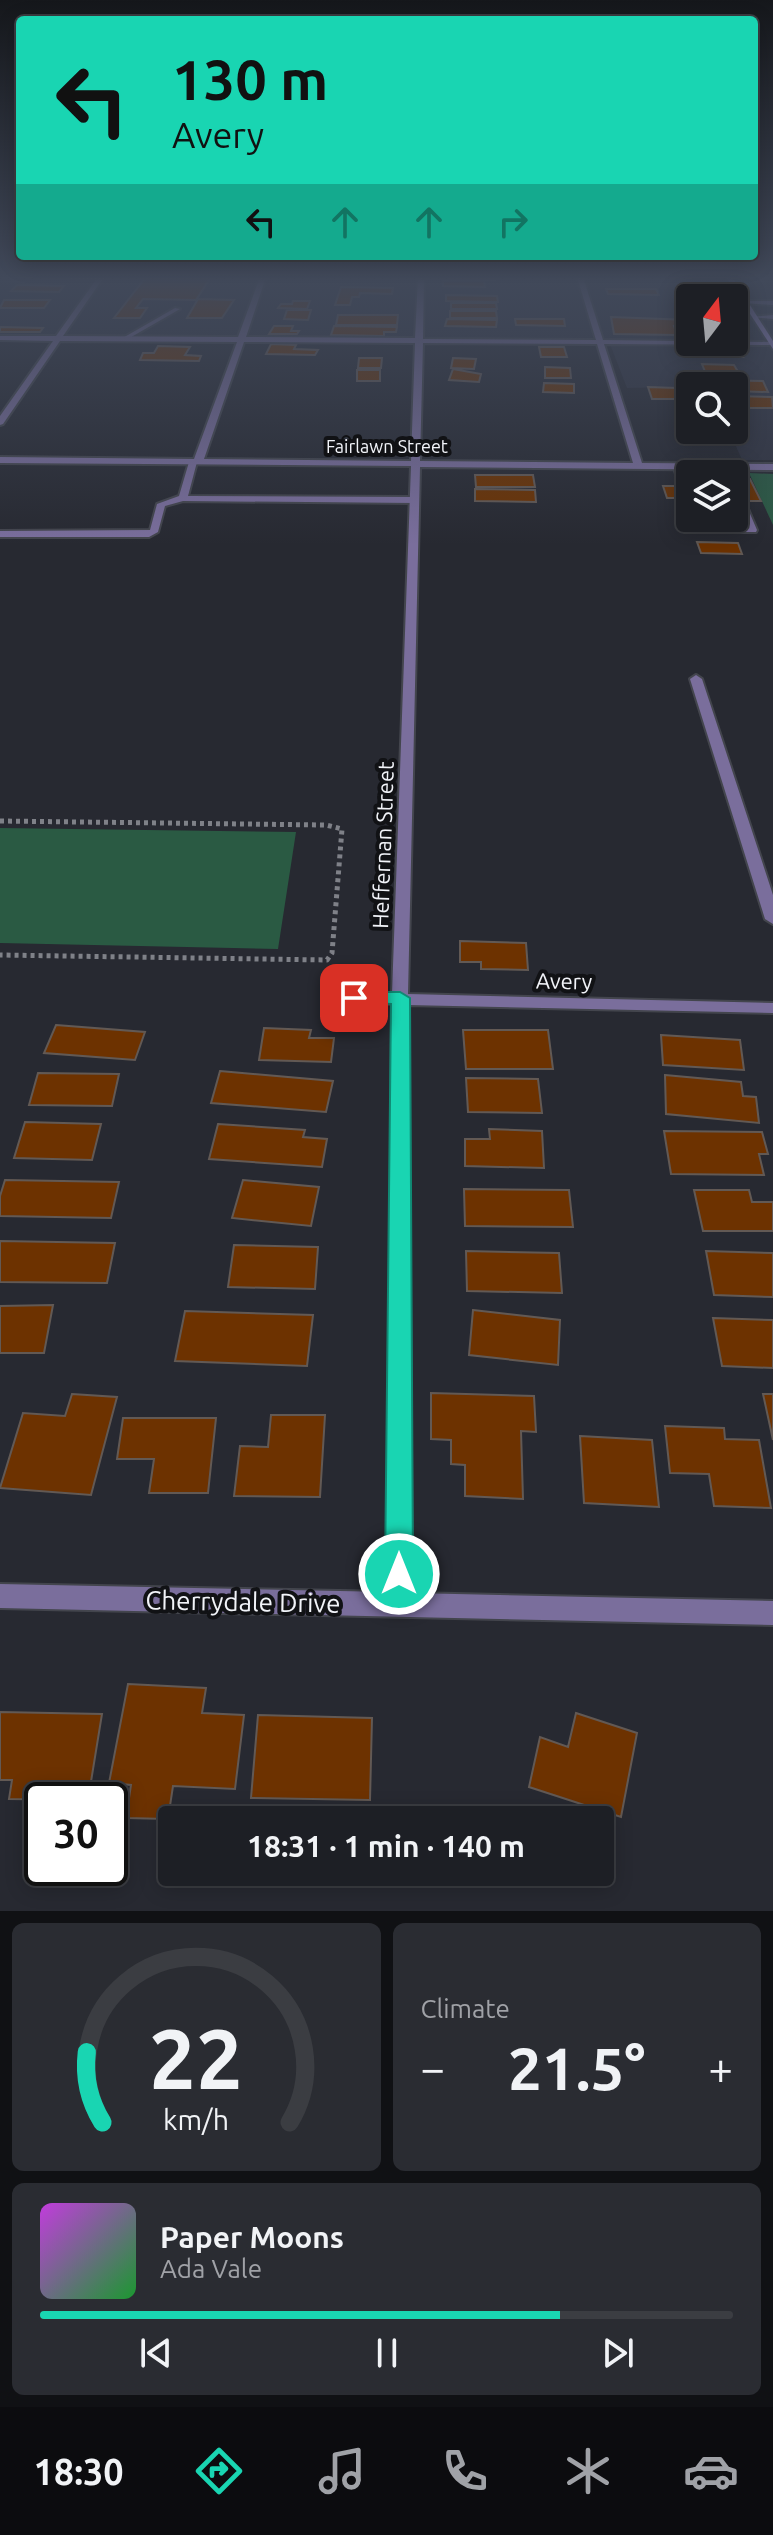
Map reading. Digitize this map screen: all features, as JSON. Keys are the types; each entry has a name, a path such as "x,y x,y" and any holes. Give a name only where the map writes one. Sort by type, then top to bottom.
{"street":[{"path":"0,422 39,366"},
{"path":"196,462 232,366"},
{"name":"Heffernan Street","path":"400,1606 400,998 419,366"},
{"path":"607,366 638,465"},
{"name":"Fairlawn Street","path":"0,460 676,466"},
{"name":"Fairlawn Street","path":"748,467 773,467"},
{"path":"696,679 773,919"},
{"name":"Avery","path":"354,998 773,1008"},
{"name":"Cherrydale Drive","path":"0,1596 773,1613"}],"lane":[{"path":"183,498 196,462"},
{"path":"0,534 149,534 154,532 161,504 183,498 415,500"}],"path":[{"path":"0,821 326,825 342,829 332,953 327,960 0,955"}],"shaded area":[{"path":"619,366 773,366 773,460 742,460 735,444 748,444 748,372 676,372 676,387 627,388"}],"green space":[{"path":"749,473 773,474 773,525"},
{"path":"0,828 296,832 278,949 0,943"}],"building":[{"path":"358,366 381,366 381,368"},
{"path":"451,366 475,366 474,369"},
{"path":"703,366 735,366 738,372 705,372"},
{"path":"545,367 570,368 571,378 545,378"},
{"path":"453,369 481,374 479,382 449,380"},
{"path":"357,370 380,370 380,381 357,381"},
{"path":"748,381 763,381 768,392 748,391"},
{"path":"544,383 574,384 574,393 543,392"},
{"path":"648,387 676,388 676,399 652,399"},
{"path":"748,396 772,397 773,408 748,408"},
{"path":"475,475 533,475 535,487 476,487"},
{"path":"748,479 750,479 761,501 748,501"},
{"path":"663,486 676,486 676,498 667,498"},
{"path":"475,489 535,490 536,502 475,501"},
{"path":"697,542 738,543 742,554 701,553"},
{"path":"460,941 526,943 528,970 481,969 481,962 460,962"},
{"path":"56,1025 145,1032 135,1060 44,1053"},
{"path":"264,1028 311,1030 309,1038 334,1038 331,1062 259,1060"},
{"path":"463,1030 548,1030 553,1069 466,1069"},
{"path":"661,1035 740,1040 744,1070 663,1065"},
{"path":"220,1071 333,1081 326,1112 211,1103"},
{"path":"38,1073 119,1074 112,1106 29,1105"},
{"path":"665,1075 741,1082 743,1096 756,1097 759,1123 666,1114"},
{"path":"466,1078 538,1079 542,1113 468,1112"},
{"path":"25,1122 101,1124 92,1160 14,1158"},
{"path":"218,1124 305,1130 303,1137 327,1139 322,1167 209,1159"},
{"path":"489,1129 542,1131 544,1168 465,1166 465,1139 490,1139"},
{"path":"664,1131 762,1132 768,1154 759,1154 764,1175 671,1174"},
{"path":"5,1180 119,1182 111,1218 0,1216 0,1196"},
{"path":"243,1180 319,1187 311,1226 232,1218"},
{"path":"464,1189 569,1190 573,1227 465,1226"},
{"path":"694,1190 749,1190 752,1202 773,1202 773,1231 703,1231"},
{"path":"0,1241 115,1243 107,1283 0,1282"},
{"path":"234,1245 318,1247 315,1289 228,1287"},
{"path":"466,1251 559,1253 562,1293 467,1291"},
{"path":"706,1251 773,1253 773,1297 714,1295"},
{"path":"53,1305 44,1353 0,1353 0,1306"},
{"path":"473,1310 560,1320 558,1365 469,1355"},
{"path":"185,1311 313,1315 307,1366 175,1361"},
{"path":"713,1318 773,1320 773,1368 722,1366"},
{"path":"431,1393 534,1396 536,1432 521,1431 523,1499 465,1496 465,1465 451,1464 451,1440 431,1439"},
{"path":"72,1394 117,1397 91,1495 0,1488 23,1413 65,1416"},
{"path":"763,1394 773,1394 773,1440"},
{"path":"271,1415 325,1415 320,1497 234,1496 240,1446 268,1447"},
{"path":"123,1418 216,1418 208,1493 149,1493 154,1459 117,1459"},
{"path":"665,1426 724,1428 725,1439 759,1440 771,1508 714,1506 709,1474 670,1473"},
{"path":"580,1436 652,1440 659,1507 584,1503"},
{"path":"128,1684 206,1688 202,1713 244,1715 235,1789 173,1786 170,1806 158,1806 158,1819 128,1818 131,1785 128,1782 109,1782"},
{"path":"0,1712 102,1714 91,1782 24,1782 24,1799 9,1799 12,1780 0,1780"},
{"path":"576,1713 637,1733 621,1817 614,1815 614,1806 587,1806 529,1787 540,1737 568,1747"},
{"path":"258,1715 372,1718 370,1800 251,1798"}],"route":[{"path":"354,998 400,998 399,1574"}]}
